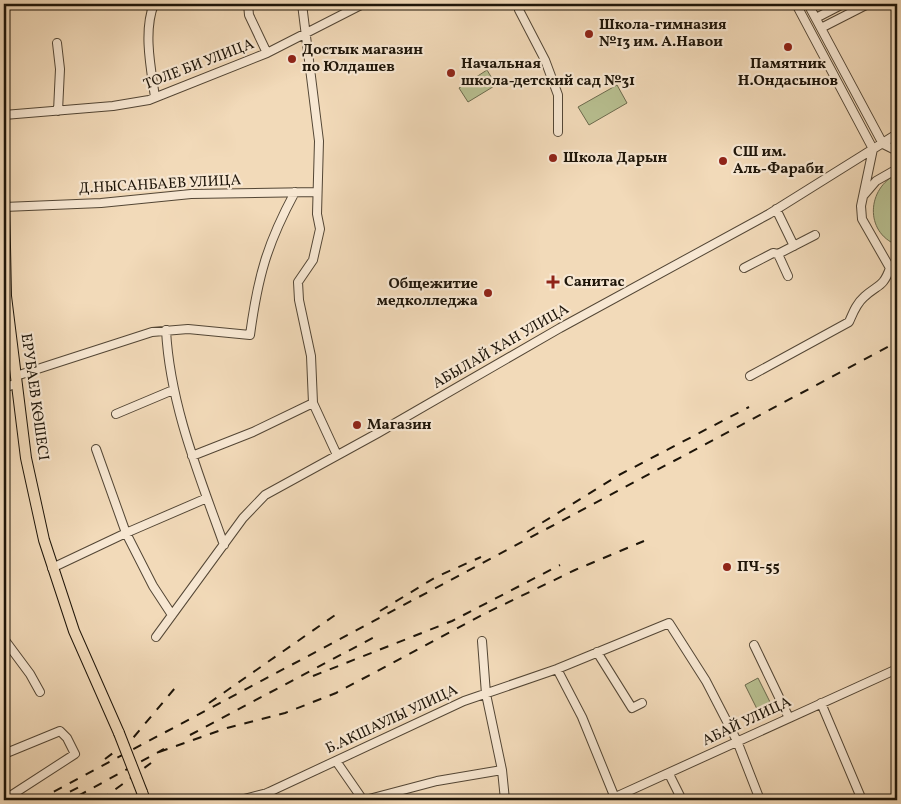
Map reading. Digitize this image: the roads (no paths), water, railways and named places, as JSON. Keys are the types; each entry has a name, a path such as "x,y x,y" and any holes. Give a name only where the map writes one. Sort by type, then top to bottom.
{"main road":[{"name":"ЕРУБАЕВ КӨШЕСІ","path":"4,198 6,296 26,458 44,540 61,597 143,796"}],"street":[{"path":"154,4 150,13 149,40 155,97"},
{"path":"248,4 249,15 267,53"},
{"path":"302,4 319,141 320,172 317,192 320,238 312,260 298,282 299,300 312,356 313,403 337,455"},
{"name":"ТОЛЕ БИ УЛИЦА","path":"4,115 113,106 155,97 267,53 363,4"},
{"path":"518,4 519,10 545,60 558,95 558,132"},
{"path":"750,376 850,322 856,305 885,282 894,266 862,219 864,194 873,149 796,4"},
{"path":"808,4 883,144 897,151"},
{"path":"816,18 843,4"},
{"path":"821,28 868,4"},
{"path":"57,44 60,69 58,111"},
{"name":"АБЫЛАЙ ХАН УЛИЦА","path":"156,637 243,518 265,496 776,209 897,134"},
{"path":"864,194 876,181 897,169"},
{"path":"4,388 17,380 126,339 152,332 188,330 250,335 257,285 267,248 295,192"},
{"name":"Д.НЫСАНБАЕВ УЛИЦА","path":"4,207 101,203 195,194 317,192"},
{"path":"776,209 794,246"},
{"path":"744,268 773,253 778,254 815,235"},
{"path":"778,254 788,276"},
{"path":"166,330 172,390 192,456 224,545"},
{"path":"116,414 172,390"},
{"path":"192,456 253,432 313,403"},
{"path":"96,449 126,533 153,586 172,615"},
{"path":"52,568 207,498"},
{"name":"Б.АКШАУЛЫ УЛИЦА","path":"240,800 267,792 464,701 557,669 669,623 706,681 737,741"},
{"path":"4,639 30,674 40,692"},
{"path":"482,640 486,694 502,770 505,800"},
{"path":"754,645 789,718"},
{"path":"597,652 632,708 642,703"},
{"path":"557,669 582,717 612,799"},
{"name":"АБАЙ УЛИЦА","path":"612,799 897,669"},
{"path":"821,703 862,800"},
{"path":"4,754 60,731 67,738 75,754 4,800"},
{"path":"737,741 760,800"},
{"path":"336,761 364,800 437,781 502,770"},
{"path":"669,774 682,800"},
{"path":"267,792 276,800"}],"railway":[{"path":"38,800 897,342"},
{"path":"527,532 619,475 749,407"},
{"path":"159,752 227,728 285,713 336,693 484,614 575,570 644,541"},
{"path":"380,611 436,577 481,557"},
{"path":"313,676 452,621 560,565"},
{"path":"209,703 338,613"},
{"path":"190,735 380,634"},
{"path":"105,759 133,738 175,688"},
{"path":"78,796 164,749"},
{"path":"101,800 151,763"},
{"path":"54,800 83,785"}],"place":[{"name":"Школа-гимназия №13 им. А.Навои","path":"589,34"},
{"name":"Памятник Н.Ондасынов","path":"788,47"},
{"name":"Достык магазин по Юлдашев","path":"292,59"},
{"name":"Начальная школа-детский сад №31","path":"451,73"},
{"name":"Школа Дарын","path":"553,158"},
{"name":"СШ им. Аль-Фараби","path":"723,161"},
{"name":"Санитас","path":"553,282"},
{"name":"Общежитие медколледжа","path":"488,293"},
{"name":"Магазин","path":"357,425"},
{"name":"ПЧ-55","path":"727,567"}]}
